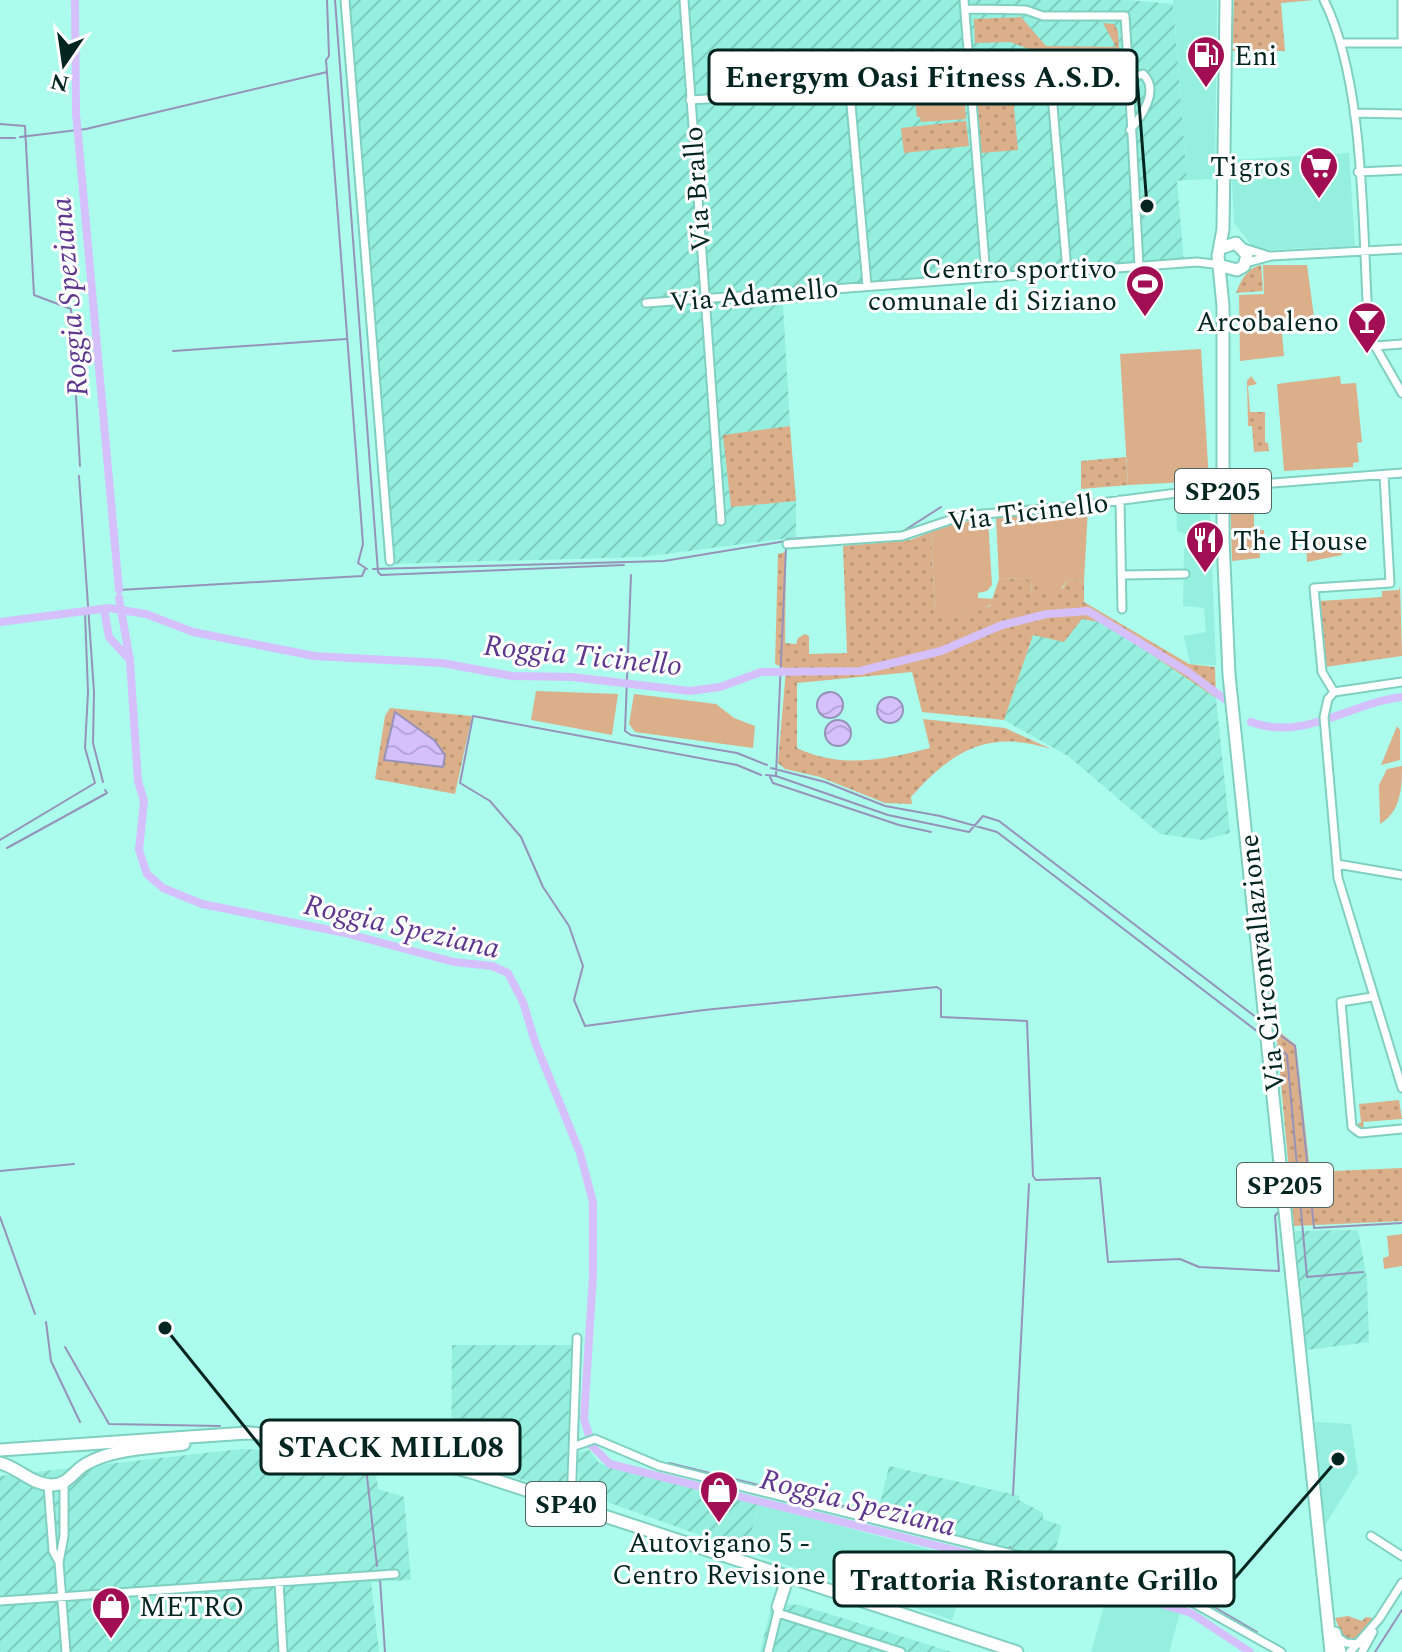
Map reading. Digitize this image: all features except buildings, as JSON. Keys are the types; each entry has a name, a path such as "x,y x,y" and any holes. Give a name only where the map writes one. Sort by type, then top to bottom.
{"main road":[{"name":"SP205","path":"1223,306 1220,250 1224,207 1226,0"},
{"name":"SP205","path":"1223,306 1243,265 1242,246 1224,207"},
{"path":"1220,250 1227,243 1242,246"},
{"path":"1221,265 1231,271 1243,265"},
{"name":"Via Circonvallazione","path":"1223,306 1223,487 1229,675 1329,1617"},
{"name":"SP40","path":"0,1450 223,1435 296,1434 354,1440 474,1473 1017,1652"},
{"name":"SP40","path":"48,1485 64,1482 83,1465 107,1457 223,1435"},
{"path":"0,1463 48,1485"},
{"path":"778,1610 788,1576"},
{"name":"SP205","path":"1329,1617 1340,1652"},
{"name":"SP205","path":"1329,1617 1331,1652"}],"street":[{"path":"345,0 390,561"},
{"name":"Via Brallo","path":"684,0 721,521"},
{"path":"964,0 986,276"},
{"path":"1324,0 1341,43 1354,113 1368,317 1375,346 1402,393"},
{"path":"1341,43 1402,43 1402,0"},
{"path":"965,9 1026,10 1043,16 1125,16 1139,266"},
{"path":"1049,59 1067,271"},
{"path":"1129,78 1143,74 1150,81 1151,90 1130,130"},
{"path":"690,100 850,93 969,83"},
{"path":"850,93 867,285"},
{"path":"1354,113 1402,114"},
{"path":"1358,172 1402,170"},
{"path":"1242,246 1271,256"},
{"path":"1243,265 1271,256 1402,249"},
{"path":"1197,262 1220,250"},
{"path":"1197,262 1221,265"},
{"name":"Via Adamello","path":"646,303 1197,262"},
{"path":"1375,346 1402,344"},
{"name":"Via Ticinello","path":"787,544 902,536 962,516 1223,487 1402,473"},
{"path":"1334,692 1322,672 1314,588 1390,583 1384,475"},
{"path":"1120,500 1122,609"},
{"path":"1121,575 1185,574"},
{"path":"1402,682 1334,692 1328,699 1324,717 1337,864 1372,997 1402,1088"},
{"path":"1337,864 1402,875"},
{"path":"1372,997 1341,1002 1352,1127 1360,1133 1402,1129"},
{"path":"571,1506 577,1338"},
{"path":"575,1446 595,1439 659,1466 1181,1596 1281,1652"},
{"path":"64,1482 64,1536 59,1562 66,1652"},
{"path":"48,1485 53,1551 59,1562"},
{"path":"1371,1536 1402,1556"},
{"path":"0,1601 395,1574"},
{"path":"279,1582 283,1652"},
{"path":"1350,1652 1360,1648 1402,1583"},
{"path":"768,1652 778,1610 901,1652"},
{"path":"1336,1636 1360,1648"}],"shaded area":[{"path":"340,0 1127,0 1173,4 1187,180 1177,181 1184,266 815,295 808,302 783,305 790,426 724,435 731,507 796,501 796,537 642,557 385,564"},
{"path":"1173,0 1217,0 1215,179 1187,180"},
{"path":"1234,0 1314,0 1281,3 1285,51 1232,51"},
{"path":"1021,17 1046,46 1116,47 1103,23 1114,24 1118,31 1120,65 1051,57 1010,42 975,43 974,19"},
{"path":"964,91 966,119 921,122 917,117 914,93"},
{"path":"1013,97 1018,150 981,153 977,99"},
{"path":"966,121 969,146 904,153 901,128"},
{"path":"1349,153 1355,246 1267,250 1252,246 1234,223 1231,160"},
{"path":"1261,265 1263,291 1236,293 1245,275"},
{"path":"1263,265 1307,265 1314,317 1284,319 1281,323 1284,356 1240,361 1239,295 1264,294"},
{"path":"1201,349 1209,481 1128,485 1120,354"},
{"path":"1251,376 1257,384 1248,386 1250,412 1265,412 1265,442 1269,451 1254,452 1252,426 1248,426 1247,381"},
{"path":"1340,376 1341,384 1356,383 1362,442 1357,443 1359,462 1353,463 1353,467 1284,471 1277,384"},
{"path":"790,426 796,501 731,507 723,435"},
{"path":"1126,457 1128,485 1081,489 1081,461"},
{"path":"1254,488 1254,530 1264,530 1264,541 1259,542 1260,558 1232,561 1230,494"},
{"path":"1209,491 1216,665 1190,664 1184,636 1206,632 1204,608 1183,606 1184,549 1189,543 1189,535 1177,531 1176,498 1179,494"},
{"path":"1088,508 1084,582 1068,579 1059,592 1051,594 1050,583 1035,583 1031,595 1032,583 1026,578 999,579 996,518"},
{"path":"988,519 992,585 987,591 978,593 978,598 995,599 983,609 967,615 935,613 931,532 955,523"},
{"path":"931,532 935,613 965,615 990,606 999,579 1026,578 1032,583 1031,594 1035,583 1051,583 1051,593 1063,588 1068,579 1084,582 1084,602 1189,664 1215,667 1216,698 1105,623 1082,619 1064,642 1033,635 1004,720 922,712 912,672 797,683 797,748 813,755 863,760 930,748 923,719 1005,728 1051,749 1008,742 973,748 941,767 911,797 912,804 885,803 820,777 785,769 778,763 786,669 775,664 778,554 786,552 785,643 796,644 798,638 805,634 809,636 809,654 847,653 843,546 910,540"},
{"path":"1341,535 1342,555 1307,562 1306,542 1313,542 1313,537"},
{"path":"1400,585 1402,656 1325,667 1320,601 1382,597 1382,591 1399,590"},
{"path":"1082,619 1105,623 1216,698 1230,833 1203,840 1160,834 1068,756 1004,720 1033,635"},
{"path":"536,691 618,694 612,735 531,720"},
{"path":"634,694 716,704 734,718 755,726 753,748 635,732 629,724"},
{"path":"390,708 472,716 455,794 375,779 385,716"},
{"path":"1397,726 1400,730 1400,760 1381,765"},
{"path":"1402,766 1401,790 1396,806 1380,824 1379,785 1387,769"},
{"path":"1276,1029 1296,1045 1310,1172 1402,1168 1402,1221 1294,1226"},
{"path":"1399,1100 1402,1119 1363,1122 1364,1129 1355,1126 1361,1122 1359,1104"},
{"path":"1358,1230 1367,1279 1369,1342 1306,1350 1295,1231"},
{"path":"1402,1234 1402,1266 1384,1269 1383,1258 1389,1256 1387,1236"},
{"path":"452,1345 571,1345 566,1494 451,1457"},
{"path":"1315,1422 1351,1424 1358,1472 1324,1527"},
{"path":"241,1449 338,1452 374,1460 378,1489 404,1497 411,1580 371,1582 379,1652 0,1652 0,1476"},
{"path":"589,1450 599,1463 626,1472 760,1505 745,1551 579,1492 578,1453"},
{"path":"889,1466 1020,1496 1019,1500 1043,1513 1043,1519 1062,1526 1052,1562 877,1516"},
{"path":"760,1505 973,1561 952,1620 745,1551"},
{"path":"1108,1592 1180,1613 1169,1652 1091,1652"},
{"path":"772,1604 800,1605 952,1652 760,1652"},
{"path":"1348,1616 1362,1621 1366,1617 1373,1618 1354,1641 1344,1640 1335,1618"}],"water":[{"path":"830,692 839,696 843,705 839,714 830,718 821,714 817,705 821,696"},
{"path":"890,697 899,701 903,710 899,719 890,723 881,719 877,710 881,701"},
{"path":"395,712 434,740 445,755 443,767 384,760"},
{"path":"838,720 847,724 851,733 847,742 838,746 829,742 825,733 829,724"}],"waterway":[{"name":"Roggia Speziana","path":"75,0 76,113 119,590"},
{"path":"327,0 329,56 326,60 363,544 358,563 367,569"},
{"path":"335,0 378,572 381,575 624,565"},
{"path":"20,137 86,129 327,72"},
{"path":"0,124 25,126 34,295 71,309 80,466"},
{"path":"0,138 15,138"},
{"path":"173,351 346,339"},
{"path":"79,476 94,692 93,743 103,782"},
{"path":"787,539 902,532 941,507"},
{"path":"373,569 664,561 786,541"},
{"path":"776,775 786,548"},
{"path":"119,590 362,576 365,569"},
{"path":"631,575 625,731 631,735 737,753 767,765"},
{"name":"Roggia Speziana","path":"119,598 130,661 138,781 144,801 139,850 147,874 163,888 202,904 345,933 454,962 492,966 508,973 523,1002 535,1042 580,1153 593,1202 593,1275 584,1419 589,1435"},
{"name":"Roggia Ticinello","path":"0,622 109,608 146,614 193,632 314,656 442,663 512,676 572,677 690,691 720,687 761,672 860,671 941,651 1002,625 1047,614 1088,611 1188,672 1226,700"},
{"path":"104,609 109,637 130,660"},
{"path":"0,840 95,783 85,748 88,692 85,613"},
{"name":"Roggia Ticinello","path":"1251,722 1270,727 1308,724 1402,697"},
{"path":"761,775 737,765 473,716 460,783 490,801 521,837 543,887 569,926 583,966 574,1000 585,1026 704,1010 937,987 941,990 941,1017 1027,1021 1033,1176 1036,1180 1100,1178 1108,1262 1180,1259 1199,1267 1279,1271 1275,1216 1280,1210"},
{"path":"771,768 825,782 885,806 940,816 997,832 1262,1035"},
{"path":"766,775 888,815 969,832 983,816 999,821 1261,1021"},
{"path":"770,777 773,783 899,825 931,832"},
{"path":"7,848 107,793 105,790"},
{"path":"1276,1032 1295,1046 1314,1228 1402,1223"},
{"path":"1277,1046 1287,1055 1307,1277 1363,1272"},
{"path":"0,1171 74,1164"},
{"path":"1013,1495 1029,1184"},
{"path":"0,1217 35,1314"},
{"path":"46,1322 51,1361 80,1422"},
{"path":"65,1347 109,1424 220,1426"},
{"path":"241,1426 362,1435"},
{"name":"Roggia Speziana","path":"590,1444 610,1464 1118,1591 1191,1613 1250,1652"},
{"path":"364,1449 377,1566"},
{"path":"669,1463 877,1514"},
{"name":"Roggia Speziana","path":"1006,1563 1007,1558"},
{"path":"1111,1573 1187,1591 1257,1632"},
{"path":"380,1580 385,1652"},
{"path":"1375,1652 1402,1610"}],"place":[{"name":"Eni","path":"1206,89"},
{"name":"Tigros","path":"1319,200"},
{"name":"Energym Oasi Fitness A.S.D.","path":"1147,206"},
{"name":"Centro sportivo comunale di Siziano","path":"1145,318"},
{"name":"Arcobaleno","path":"1367,355"},
{"name":"The House","path":"1205,574"},
{"name":"STACK MILL08","path":"165,1328"},
{"name":"Trattoria Ristorante Grillo","path":"1338,1459"},
{"name":"Autovigano 5 - Centro Revisione","path":"719,1524"},
{"name":"METRO","path":"111,1640"}]}
